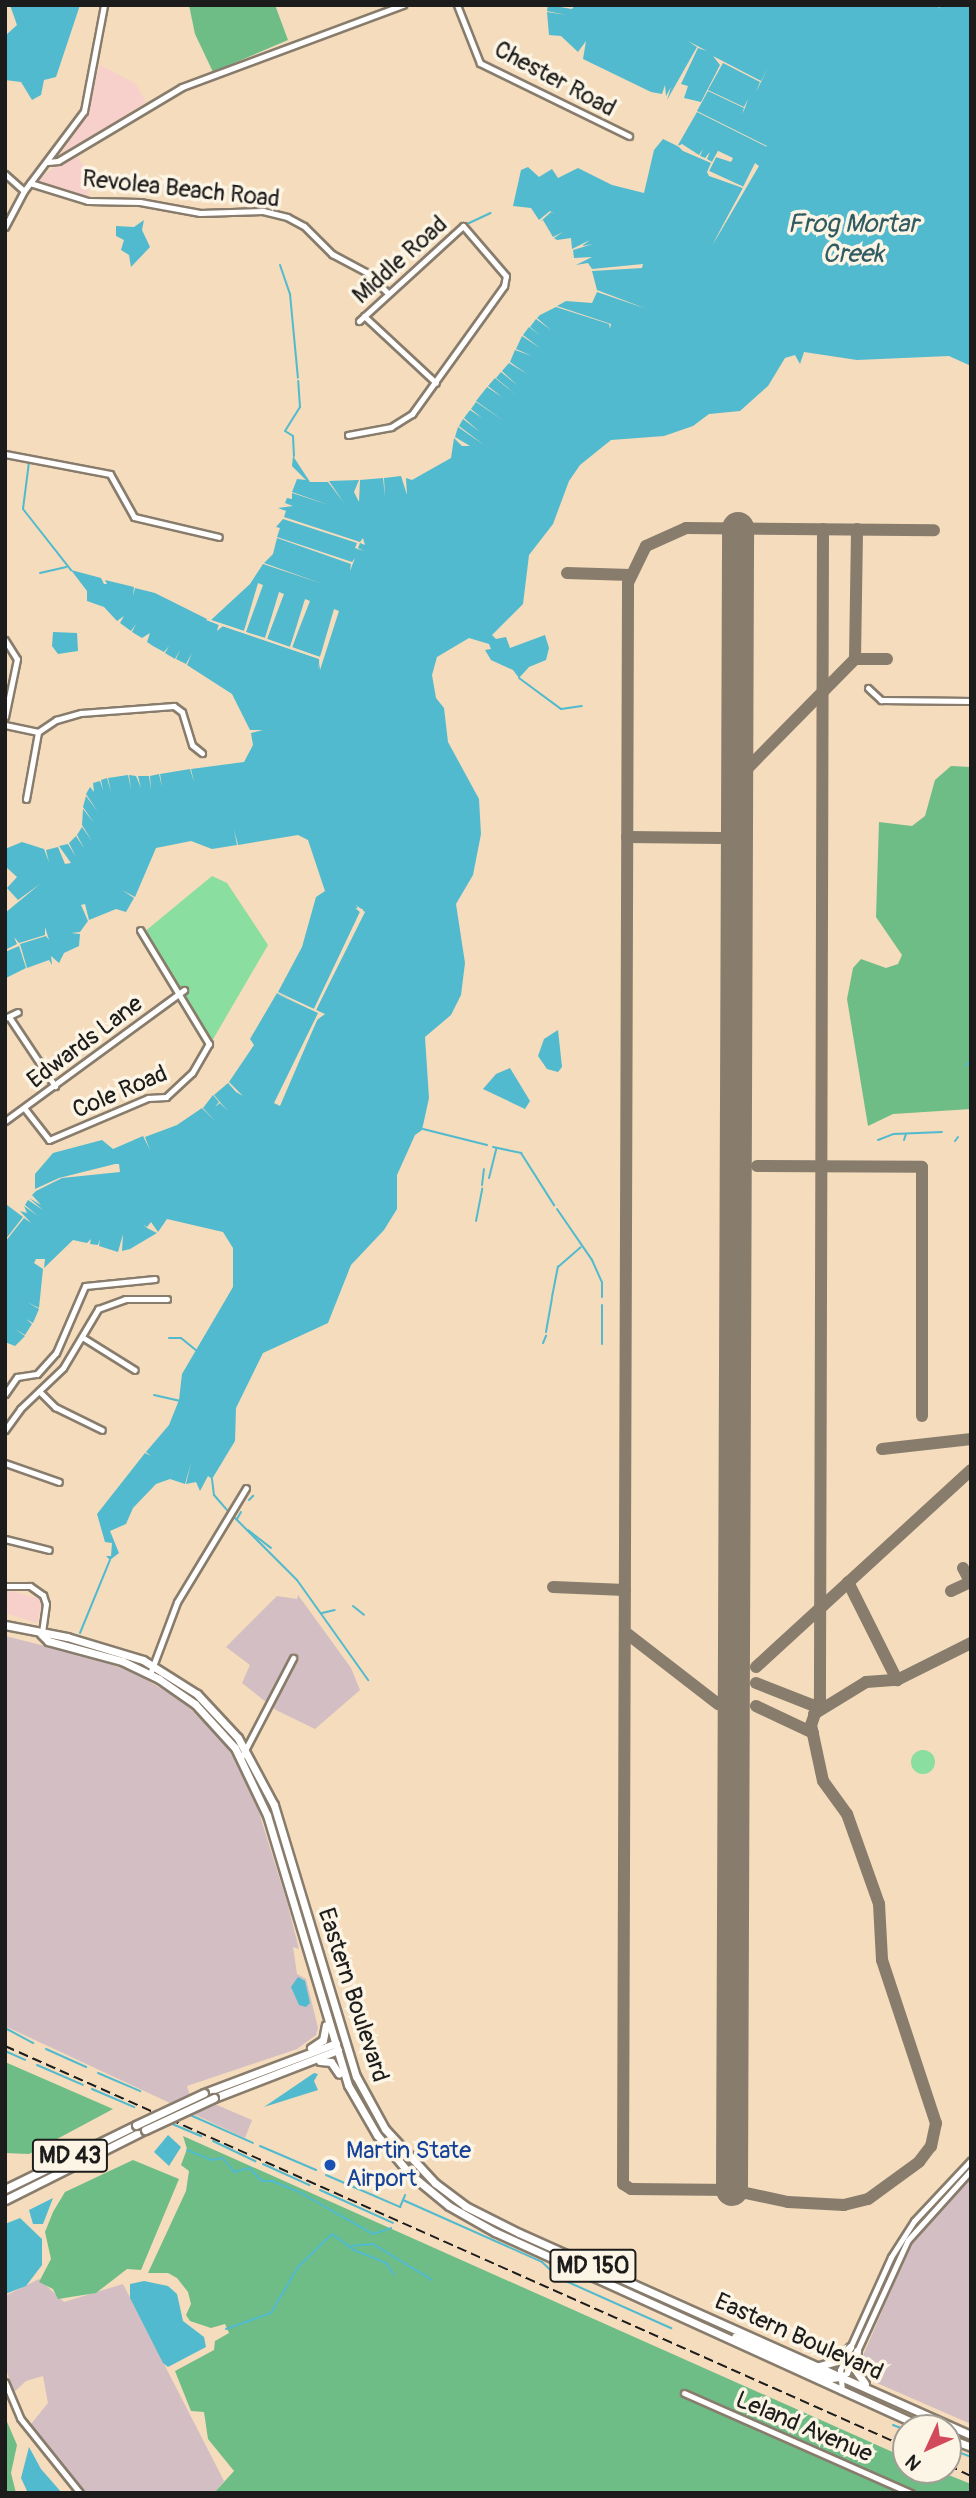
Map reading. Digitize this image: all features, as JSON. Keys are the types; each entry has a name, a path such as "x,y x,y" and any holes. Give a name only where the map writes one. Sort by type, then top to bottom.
{"main road":[{"name":"Eastern Boulevard","path":"5,1626 100,1645 153,1665 203,1699 247,1751 277,1815 344,2044 385,2129 414,2164 455,2199 519,2234 971,2435"},
{"name":"Eastern Boulevard","path":"41,1634 48,1641 149,1674 201,1710 241,1758 267,1815 348,2085 388,2151 449,2206 495,2232 894,2414"},
{"path":"293,2058 321,2043 327,2021"},
{"name":"MD 43","path":"5,2200 214,2098 344,2044"},
{"name":"MD 43","path":"5,2189 204,2093 293,2058 335,2048"},
{"path":"279,2072 327,2060 348,2085"},
{"path":"698,2324 831,2378 840,2377"},
{"path":"816,2366 837,2361 853,2349 857,2377 890,2399"}],"street":[{"path":"5,227 23,191 48,162 84,111 104,5"},
{"path":"48,162 58,161 182,86 403,5"},
{"name":"Chester Road","path":"457,5 480,63 629,136"},
{"path":"5,174 23,191"},
{"name":"Revolea Beach Road","path":"30,183 88,201 139,202 200,213 264,211 287,217 304,226 332,254 366,272 388,293"},
{"name":"Middle Road","path":"464,226 502,267 506,279 436,383 362,318 388,293 464,226"},
{"path":"348,435 401,423 436,383"},
{"path":"5,454 110,474 134,517 219,537"},
{"path":"5,640 17,659 5,717"},
{"path":"868,688 881,700 971,701"},
{"path":"5,725 38,732 56,720 80,713 174,706 182,712 192,745 202,753"},
{"path":"26,799 38,732"},
{"path":"140,930 182,991"},
{"name":"Edwards Lane","path":"5,1121 182,991"},
{"name":"Cole Road","path":"24,1109 41,1135 49,1140 181,1087 208,1044 182,991"},
{"path":"18,1012 7,1018 55,1086"},
{"path":"5,1394 17,1377 37,1374 56,1353 85,1286 155,1279"},
{"path":"5,1430 63,1368 93,1314 108,1303 167,1299"},
{"path":"82,1336 135,1370"},
{"path":"39,1391 52,1405 102,1430"},
{"path":"5,1463 59,1482"},
{"path":"149,1674 177,1602 246,1488"},
{"path":"5,1539 50,1550"},
{"path":"5,1586 30,1586 43,1595 47,1604 41,1634"},
{"path":"241,1758 293,1658"},
{"path":"853,2349 892,2254 914,2221 971,2160"},
{"path":"842,2391 840,2377 899,2257 923,2220 971,2169"},
{"path":"892,2254 899,2257"},
{"path":"5,2382 20,2418 80,2493"},
{"name":"Leland Avenue","path":"684,2393 911,2493"}],"shaded area":[{"path":"100,65 135,83 146,102 59,157 84,119"},
{"path":"75,153 87,170 89,198 34,182"},
{"path":"5,1589 43,1600 37,1623 5,1613"},
{"path":"298,1595 351,1668 360,1690 315,1729 276,1710 242,1683 250,1665 226,1647 277,1596 297,1599"},
{"path":"5,1636 97,1659 135,1673 182,1701 224,1742 251,1787 299,1949 293,1947 297,1974 306,1979 318,2028 316,2035 297,2049 187,2086 189,2093 252,2120 245,2138 5,2026"},
{"path":"971,2178 971,2424 962,2420 962,2414 948,2414 870,2380 859,2365 909,2248"},
{"path":"39,2279 64,2302 123,2284 224,2481 214,2493 85,2493 31,2424 48,2403 43,2376 26,2381 13,2393 5,2364 5,2296"}],"green space":[{"path":"189,5 275,5 288,40 213,72 195,34"},
{"path":"951,766 971,767 971,1109 893,1114 868,1126 847,999 853,968 861,959 886,968 898,964 902,955 876,917 879,822 912,826 925,816 935,780"},
{"path":"212,876 227,883 268,945 212,1041 143,933"},
{"path":"923,1750 932,1753 935,1762 932,1771 923,1774 914,1771 911,1762 914,1753"},
{"path":"5,2062 113,2109 29,2154 5,2153"},
{"path":"183,2136 892,2452 892,2484 962,2484 962,2480 971,2484 971,2493 214,2493 234,2471 208,2439 204,2412 191,2411 175,2371 214,2350 215,2341 229,2333 225,2324 211,2328 190,2321 186,2315 191,2304 188,2292 177,2278 168,2273 148,2273 186,2191 189,2171 181,2165 187,2149"},
{"path":"133,2160 179,2179 141,2270 127,2269 96,2293 58,2299 53,2289 39,2282 51,2259 45,2232 53,2212 65,2192"},
{"path":"5,2417 17,2445 11,2473 16,2493 5,2493"}],"water":[{"path":"10,5 80,5 56,77 44,80 41,95 32,100 21,82 5,80 5,36 17,25"},
{"name":"Frog Mortar Creek","path":"548,5 572,9 575,5 940,5 938,9 942,5 971,5 971,366 949,356 857,360 804,352 800,364 795,355 785,358 768,386 740,411 709,414 693,426 664,436 611,440 580,465 569,481 553,524 529,555 523,604 492,635 496,639 506,637 510,648 545,635 549,648 546,660 529,667 519,678 513,670 491,660 485,650 491,649 489,644 469,638 437,657 432,675 436,698 444,708 448,742 479,799 481,834 473,875 456,904 465,963 461,995 451,1015 425,1037 429,1098 422,1130 415,1135 397,1175 397,1209 384,1230 351,1265 328,1323 263,1353 236,1408 235,1441 212,1479 208,1476 200,1491 196,1482 186,1484 191,1463 185,1484 170,1479 156,1484 133,1508 126,1524 110,1531 119,1553 110,1560 106,1556 111,1556 112,1543 105,1542 97,1514 145,1453 151,1456 146,1452 169,1425 179,1400 182,1374 233,1287 233,1248 223,1232 167,1219 158,1232 151,1222 147,1227 143,1224 147,1228 157,1233 122,1251 123,1234 118,1252 99,1246 100,1239 98,1245 90,1244 91,1239 87,1243 73,1240 44,1268 45,1259 36,1259 34,1263 43,1269 39,1308 27,1302 39,1309 33,1323 26,1319 32,1324 25,1335 15,1329 25,1336 15,1346 5,1342 5,1242 24,1218 31,1223 20,1211 27,1213 24,1206 38,1216 25,1205 28,1200 43,1210 29,1198 41,1205 32,1195 36,1191 62,1178 120,1172 119,1164 115,1164 59,1178 35,1189 35,1174 53,1153 102,1140 113,1149 143,1136 150,1150 145,1137 177,1125 202,1108 215,1121 203,1108 213,1095 219,1102 215,1107 220,1103 228,1111 214,1095 228,1083 243,1096 229,1082 254,1045 250,1039 277,993 319,1013 278,1104 320,1014 325,1015 316,1010 363,909 355,908 360,912 314,1009 278,992 302,947 316,897 325,891 308,840 298,835 238,845 234,829 237,845 212,849 191,841 156,848 135,897 122,890 134,898 126,912 116,909 89,920 85,904 81,905 88,921 80,932 71,933 80,934 79,946 64,953 59,963 51,956 52,965 49,960 27,968 20,944 46,936 49,940 45,927 45,935 19,943 14,937 17,944 5,950 5,913 40,884 18,900 7,888 17,877 5,866 5,849 22,842 44,849 49,862 46,850 58,847 65,864 71,863 59,846 68,844 76,857 69,843 76,836 84,848 77,835 82,827 92,841 82,825 83,809 94,823 83,807 86,796 98,812 86,794 90,787 94,792 93,783 100,781 103,790 101,780 107,778 111,792 108,778 128,775 131,789 129,775 136,776 141,788 138,776 149,776 151,790 150,776 159,774 162,787 160,774 190,769 194,782 191,769 244,762 253,745 251,733 263,730 250,730 232,694 187,665 192,653 186,664 176,659 180,650 175,659 165,653 169,646 164,652 147,642 150,633 142,638 132,632 136,624 131,631 120,623 124,616 117,621 104,607 87,601 87,591 71,570 101,578 104,584 107,584 105,580 134,587 133,596 135,588 155,593 219,625 217,630 222,626 320,659 318,669 338,611 320,657 292,648 308,601 290,647 267,639 282,594 265,638 245,632 260,584 244,631 211,620 250,584 263,564 323,584 264,563 273,554 277,538 351,564 350,571 355,558 352,562 277,537 280,528 276,527 283,519 357,543 355,548 364,551 358,548 360,543 365,545 363,538 360,542 284,517 286,511 278,508 293,506 285,503 287,498 292,499 292,493 329,505 292,492 297,479 306,480 292,466 293,456 310,482 328,482 344,503 329,481 359,480 354,492 359,502 360,480 383,478 385,497 384,478 401,476 407,495 406,478 412,480 451,458 454,438 462,446 470,446 455,437 458,427 484,445 459,426 463,419 480,432 464,418 470,410 482,418 471,409 476,402 504,421 476,401 487,387 502,397 488,386 495,378 519,397 496,378 501,372 517,385 502,371 509,363 527,374 510,362 515,350 532,356 516,349 522,336 540,348 523,335 529,327 541,336 530,327 536,319 551,330 537,318 540,315 556,307 609,324 610,329 611,324 557,306 566,301 592,303 597,292 647,309 597,290 592,271 642,268 643,264 592,269 588,263 576,265 592,257 574,258 573,250 593,244 582,246 590,240 572,249 571,238 557,240 554,238 563,232 553,237 543,220 540,222 551,212 555,214 550,211 539,220 531,208 513,206 521,170 528,167 539,177 552,169 558,178 578,168 612,185 644,193 654,150 663,139 712,163 708,172 743,188 712,245 758,165 744,187 709,171 716,157 731,161 732,158 718,151 712,162 678,145 697,112 767,147 697,111 708,91 744,108 742,114 748,99 744,107 708,90 723,63 760,82 756,92 768,68 761,81 713,56 720,65 701,102 684,98 688,86 681,84 698,48 707,51 688,41 697,47 667,100 671,87 666,96 665,85 662,94 651,92 583,59 586,41 578,52 561,36 549,35 547,12 566,15 547,11"},
{"path":"144,220 142,230 150,247 131,267 129,255 121,250 124,240 116,236 116,226 134,227"},
{"path":"53,632 77,633 78,651 58,654 52,646"},
{"path":"19,946 26,968 6,978 5,952"},
{"path":"558,1030 562,1067 558,1072 547,1069 538,1056 544,1039"},
{"path":"510,1068 530,1101 525,1109 483,1089 496,1074"},
{"path":"7,1205 23,1217 5,1240 5,1207"},
{"path":"298,1977 305,1981 310,2003 306,2007 299,2005 291,1987"},
{"path":"314,2073 318,2074 314,2081 318,2090 264,2107"},
{"path":"168,2135 181,2147 169,2166 154,2152"},
{"path":"53,2198 43,2224 33,2224 29,2210"},
{"path":"20,2218 42,2239 42,2265 26,2286 5,2294 5,2224"},
{"path":"144,2281 168,2286 177,2294 183,2321 204,2337 206,2347 168,2367 163,2363 130,2298 130,2284"},
{"path":"29,2447 41,2469 62,2493 28,2493 21,2478"}],"pier":[{"path":"682,144 699,155 703,149 700,156 705,158 710,152 707,159 712,162 718,151 733,158 731,162 716,157 709,171 743,187 755,163 759,166 712,246 743,188 709,176 707,172 711,163 683,151 678,146"},
{"path":"258,583 263,585 246,632 265,638 279,592 284,594 267,639 290,647 305,599 310,601 292,647 320,657 334,609 339,611 320,670 319,659 223,626 217,631 219,625 206,620 213,614 211,620 244,631"},
{"path":"356,905 365,912 316,1010 325,1014 317,1020 280,1106 274,1103 318,1013 273,992 314,1009 360,912"}],"waterway":[{"path":"467,224 491,213"},
{"name":"Frog Mortar Creek","path":"280,265 290,294 298,378"},
{"name":"Frog Mortar Creek","path":"294,456 293,436 285,431 300,407 298,381"},
{"path":"29,462 23,509 71,570"},
{"path":"40,573 66,567"},
{"name":"Frog Mortar Creek","path":"519,678 561,709 582,706"},
{"path":"966,1065 971,1061"},
{"path":"423,1129 487,1145"},
{"path":"878,1140 894,1134 942,1132"},
{"path":"904,1140 906,1134"},
{"path":"955,1141 958,1137"},
{"path":"493,1147 521,1153 554,1205"},
{"path":"489,1178 496,1149"},
{"path":"482,1185 484,1169"},
{"path":"476,1221 482,1189"},
{"path":"557,1209 592,1260 602,1282 602,1297"},
{"path":"552,1297 558,1267 581,1247"},
{"path":"546,1332 552,1299"},
{"path":"602,1305 602,1344"},
{"path":"543,1343 546,1336"},
{"path":"169,1338 181,1338 196,1350"},
{"path":"154,1395 179,1401"},
{"name":"Frog Mortar Creek","path":"212,1479 214,1495 227,1510"},
{"path":"249,1500 253,1496"},
{"path":"237,1519 241,1512"},
{"path":"234,1517 297,1580 368,1680"},
{"path":"248,1530 271,1548"},
{"name":"Frog Mortar Creek","path":"80,1633 110,1560"},
{"path":"353,1606 364,1615"},
{"path":"322,1613 335,1610"},
{"path":"5,2028 33,2043"},
{"path":"46,2049 86,2067"},
{"path":"5,2051 25,2060"},
{"path":"37,2065 83,2085"},
{"path":"98,2073 140,2091"},
{"path":"92,2089 134,2107"},
{"path":"188,2114 253,2143"},
{"path":"170,2123 201,2136"},
{"path":"213,2141 255,2161"},
{"path":"260,2146 316,2170"},
{"path":"187,2150 212,2160 223,2158 234,2172 249,2168 262,2181 272,2181 301,2193 373,2234 391,2228"},
{"path":"263,2164 309,2185"},
{"path":"326,2175 400,2207 405,2195"},
{"path":"320,2190 393,2223"},
{"path":"403,2200 542,2262 559,2278 671,2328"},
{"path":"226,2329 271,2313 298,2267 332,2234 354,2250 386,2263 394,2275"},
{"path":"351,2246 373,2244 432,2280"},
{"path":"962,2453 971,2457"}],"taxiway":[{"path":"823,529 820,1699 811,1725 823,1781 847,1814 879,1904 882,1960 936,2123 931,2146 919,2162 868,2199 844,2205 788,2202 732,2190 631,2189 623,2184 628,583 646,546 686,528 934,530"},
{"path":"737,779 855,659 857,529"},
{"path":"567,573 630,575"},
{"path":"855,659 887,659"},
{"path":"627,837 720,838"},
{"path":"757,1166 922,1167 922,1416"},
{"path":"882,1449 971,1439"},
{"path":"756,1667 971,1470"},
{"path":"963,1568 971,1583"},
{"path":"848,1582 897,1680"},
{"path":"951,1591 970,1582"},
{"path":"553,1587 625,1590"},
{"path":"625,1632 718,1704"},
{"path":"814,1714 866,1682 897,1680 971,1643"},
{"path":"756,1683 817,1707"},
{"path":"756,1706 813,1733"}],"runway":[{"path":"732,2190 738,528"}],"railway":[{"path":"5,2046 892,2441"},
{"path":"962,2472 971,2476"}],"place":[{"name":"Martin State Airport","path":"330,2165"}]}
